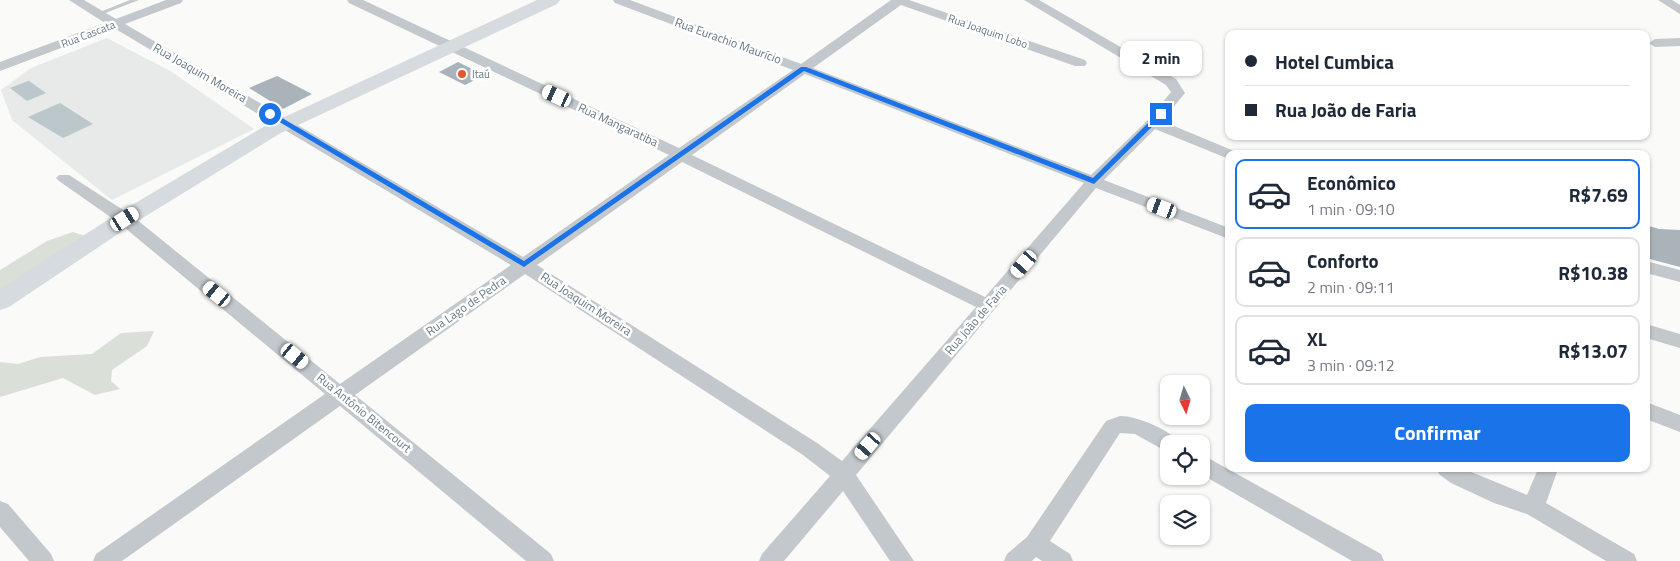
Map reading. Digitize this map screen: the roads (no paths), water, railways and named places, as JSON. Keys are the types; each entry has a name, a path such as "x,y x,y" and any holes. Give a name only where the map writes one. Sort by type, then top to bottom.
{"main road":[{"path":"0,301 125,219 286,123 551,0"}],"street":[{"name":"Rua Joaquim Moreira","path":"75,0 524,264 802,444 843,474 903,561"},
{"name":"Rua Cascata","path":"0,67 177,0"},
{"name":"Rua Mangaratiba","path":"353,0 681,155 989,306"},
{"name":"Rua Eurachio Maurício","path":"618,0 803,69 1225,232"},
{"name":"Rua Lago de Pedra","path":"104,561 899,0"},
{"name":"Rua Joaquim Lobo","path":"899,0 1080,62"},
{"name":"Rua João de Faria","path":"770,561 1094,181 1153,123 1178,93 1172,82 1030,0"},
{"path":"1664,0 1680,10"},
{"path":"1655,43 1680,42"},
{"path":"1153,123 1225,152"},
{"name":"Rua Antônio Bitencourt","path":"64,178 125,219 543,561"},
{"path":"1650,268 1680,276"},
{"path":"1650,333 1680,341"},
{"path":"1650,412 1680,424"},
{"path":"1015,561 1035,544 1113,427 1122,422 1131,424 1160,440"},
{"path":"1210,468 1373,561"},
{"path":"1452,472 1502,496 1534,507 1626,561"},
{"path":"1534,507 1547,472"},
{"path":"0,511 43,561"},
{"path":"1035,544 1062,561"}],"lane":[{"path":"98,14 136,0"}],"place":[{"name":"Itaú","path":"462,74"}]}
